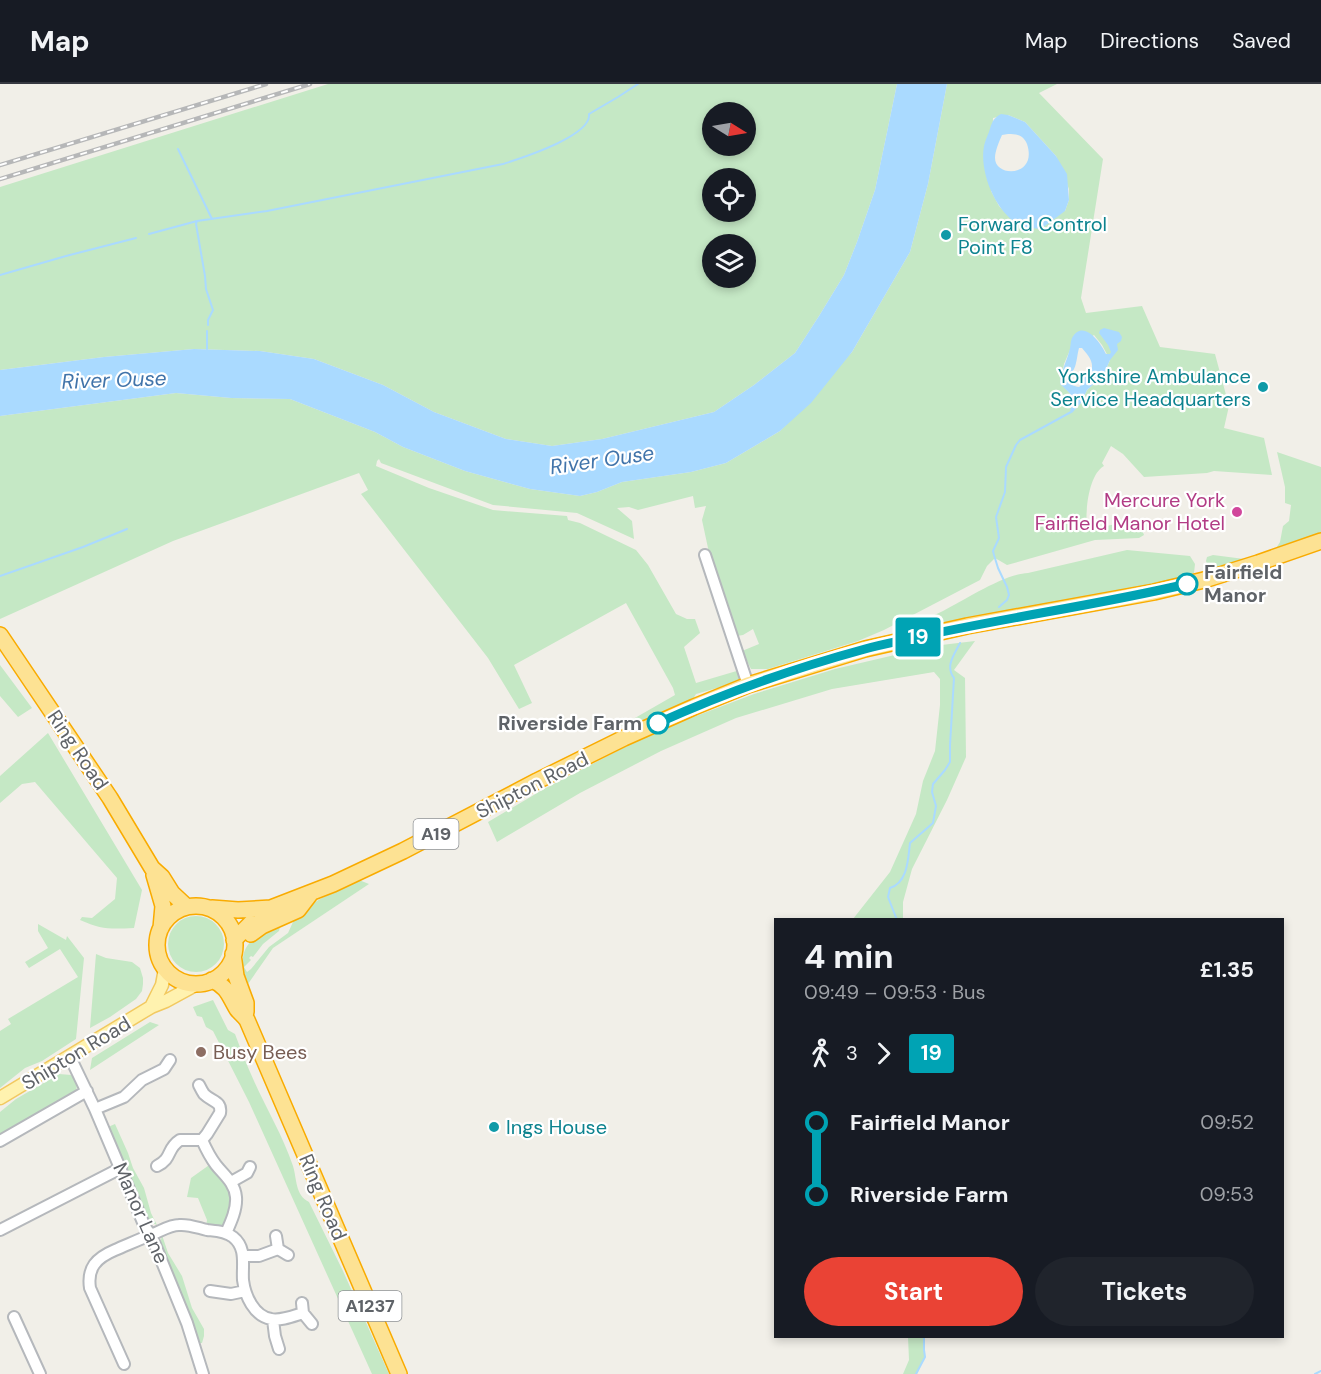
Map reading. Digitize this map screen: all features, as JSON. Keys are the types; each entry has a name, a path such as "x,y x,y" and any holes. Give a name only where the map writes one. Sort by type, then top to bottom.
{"highway":[{"name":"Shipton Road","path":"234,954 250,924 271,909 403,851 610,744 693,707 748,686 865,649 967,626 1154,592 1204,580 1321,541"},
{"name":"Ring Road","path":"0,635 131,831 152,868 163,906 161,927"},
{"path":"131,831 151,847 176,884 188,896 216,909 223,917 228,924 234,954"},
{"name":"Ring Road","path":"152,868 162,877 172,893 187,907"},
{"path":"201,983 225,969 251,934 262,926 298,910 311,892"},
{"path":"216,909 194,906 171,914 161,927 157,943 159,958 171,975 184,982 201,983 219,995 238,1027 256,1043"},
{"name":"Shipton Road","path":"216,909 271,909"},
{"name":"Ring Road","path":"234,954 238,986 246,1003 247,1020 256,1043 399,1374"},
{"name":"Ring Road","path":"201,983 225,988 247,1020"}],"main road":[{"name":"Shipton Road","path":"151,1007 162,985 165,969"},
{"name":"Shipton Road","path":"0,1098 151,1007 201,983"}],"street":[{"path":"705,555 748,686"},
{"name":"Manor Lane","path":"70,1057 95,1109 145,1227 152,1235 188,1323 203,1374"},
{"path":"95,1109 124,1097 142,1080 168,1068"},
{"path":"199,1085 206,1096 220,1105 221,1109 202,1140"},
{"name":"Shipton Road","path":"0,1142 87,1091"},
{"path":"157,1166 165,1162 171,1148 180,1140 202,1140"},
{"path":"202,1140 208,1154 231,1182 235,1191 232,1218 226,1233"},
{"path":"231,1182 247,1173 250,1167"},
{"path":"0,1230 121,1168"},
{"path":"124,1364 90,1288 89,1278 92,1269 97,1260 107,1253 173,1226 226,1233 232,1237 238,1243 243,1256 245,1291 256,1310 273,1320 286,1318 302,1308 312,1324"},
{"path":"276,1236 278,1249"},
{"path":"243,1256 259,1256 278,1249"},
{"path":"278,1249 288,1255"},
{"path":"210,1291 231,1294 245,1291"},
{"path":"14,1317 40,1374"},
{"path":"273,1320 279,1349"}],"green space":[{"path":"328,84 897,84 875,190 844,275 795,353 714,412 602,439 552,446 506,439 434,412 383,385 314,359 260,351 194,349 0,370 0,187"},
{"path":"947,84 1057,84 1039,93 1103,159 1081,298 1086,313 1142,306 1160,347 1215,354 1229,406 1224,428 1264,438 1272,475 1214,471 1144,477 1123,454 1111,446 1102,463 1104,466 1094,477 1091,486 1087,504 1087,529 1122,524 1142,530 1144,535 1139,538 1095,540 1007,565 995,558 987,566 980,580 884,630 858,641 768,669 751,669 742,651 759,644 753,629 737,636 711,562 702,520 706,506 695,508 693,496 638,510 629,507 617,508 632,521 634,539 577,513 493,505 381,463 379,459 376,466 429,488 493,510 567,516 568,520 580,523 636,550 648,565 676,614 687,619 695,619 700,633 684,647 696,683 740,670 742,677 735,683 696,694 693,699 629,727 621,726 675,695 626,603 514,665 532,703 519,709 488,658 361,494 368,490 359,473 173,541 0,619 0,416 176,393 231,398 290,399 375,432 403,447 465,471 530,489 580,496 622,482 691,472 726,463 780,431 852,352 910,252 928,184","holes":["1008,115 1025,122 1056,156 1069,189 1069,200 1065,211 1010,217 999,206 991,191 993,118","1094,335 1110,360 1103,376 1087,390 1081,403 1071,411 1071,395 1060,384 1064,364 1070,350"]},
{"path":"1277,452 1321,467 1321,536 1258,558 1275,550 1280,542 1283,526 1289,521 1291,505 1285,503 1285,487"},
{"path":"1127,550 1190,556 1195,564 1194,573 1188,578 889,639 907,626 1018,574"},
{"path":"1213,555 1251,560 1221,570 1208,567 1206,561 1207,557"},
{"path":"975,641 954,670 965,678 966,757 912,869 903,902 903,918 854,918 890,872 916,814 923,781 935,751 940,705 940,679 934,672 832,689 736,718 661,751 580,793 497,842 488,822 544,789 654,732 754,694 835,669 933,646"},
{"path":"0,665 32,708 18,717 0,696"},
{"path":"48,733 142,890 134,928 107,928 80,920 82,917 92,918 115,899 117,878 35,782 22,784 0,803 0,776"},
{"path":"359,880 369,884 273,948 248,984 243,969 243,955 249,943 262,934 280,927 279,931 263,944 253,957 249,958 251,960 244,967 247,972 269,947 288,933 293,922 303,910"},
{"path":"196,916 207,918 216,924 222,933 224,944 222,955 216,964 207,970 196,972 185,970 176,964 170,955 168,944 170,933 176,924 185,918"},
{"path":"38,924 66,940 67,936 84,958 76,1039 42,1061 25,1068 0,1088 0,1031 11,1024 8,1019 78,977 60,949 29,968 25,962 48,948 38,931"},
{"path":"96,954 132,962 140,968 143,984 142,991 136,999 90,1028"},
{"path":"213,1000 228,1030 235,1034 251,1075 289,1155 299,1191 309,1202 343,1271 389,1374 372,1374 249,1102 213,1031 206,1027 202,1017 197,1016 193,1007"},
{"path":"150,1022 159,1025 90,1070 92,1058"},
{"path":"59,1074 71,1075 77,1084 76,1093 0,1138 0,1112 16,1099"},
{"path":"115,1124 144,1188 157,1225 148,1223 108,1127"},
{"path":"212,1163 229,1187 232,1202 225,1230 206,1227 207,1220 198,1198 187,1197 191,1178"},
{"path":"162,1235 168,1253 182,1276 192,1308 204,1329 202,1343 199,1343 160,1244"},
{"path":"908,1338 925,1338 925,1357 917,1374 903,1374 909,1360"}],"water":[{"name":"River Ouse","path":"897,84 947,84 928,184 910,252 852,352 811,403 780,431 726,463 691,472 622,482 580,496 530,489 465,471 403,447 375,432 290,399 231,398 176,393 0,416 0,370 194,349 260,351 314,359 383,385 434,412 506,439 552,446 602,439 714,412 795,353 844,275 875,190"},
{"path":"1008,115 1025,122 1056,156 1067,174 1069,200 1065,211 1041,229 1024,227 1013,220 1004,213 991,192 983,156 984,146 993,122 998,116","holes":["1011,134 1024,139 1029,155 1027,163 1015,171 1002,169 995,158 1002,135"]},
{"path":"1104,328 1119,332 1122,337 1117,344 1118,350 1110,360 1103,376 1087,390 1081,403 1072,413 1070,410 1073,398 1060,384 1071,340 1076,332 1086,331 1096,339 1106,354 1110,354 1108,345 1099,333","holes":["1079,348 1082,348 1090,358 1092,368 1079,387 1071,384 1069,380 1075,367"]}],"waterway":[{"path":"149,234 197,221 267,211 503,164 568,138 587,122 589,114 638,84"},
{"path":"178,149 212,219"},
{"path":"197,221 206,289 213,310 208,325"},
{"path":"0,275 136,238"},
{"path":"207,331 207,349"},
{"path":"999,607 1009,595 993,551 999,538 996,517 1005,492 1006,467 1020,440 1071,412"},
{"path":"0,576 127,529"},
{"path":"896,918 888,897 890,888 896,885 904,875 910,843 933,823 936,806 932,792 933,784 950,762 954,678 950,665 960,643"},
{"path":"916,1374 925,1357 924,1338"},
{"path":"1315,1374 1321,1371"}],"railway":[{"path":"0,165 266,84"},
{"path":"0,179 310,84"}],"bus line":[{"name":"19","path":"658,723 748,686 865,649 967,626 1187,584"}],"place":[{"name":"Forward Control Point F8","path":"946,235"},
{"name":"Yorkshire Ambulance Service Headquarters","path":"1263,387"},
{"name":"Mercure York Fairfield Manor Hotel","path":"1237,512"},
{"name":"Fairfield Manor","path":"1187,584"},
{"name":"Riverside Farm","path":"658,723"},
{"name":"Busy Bees","path":"201,1052"},
{"name":"Ings House","path":"494,1127"}]}
